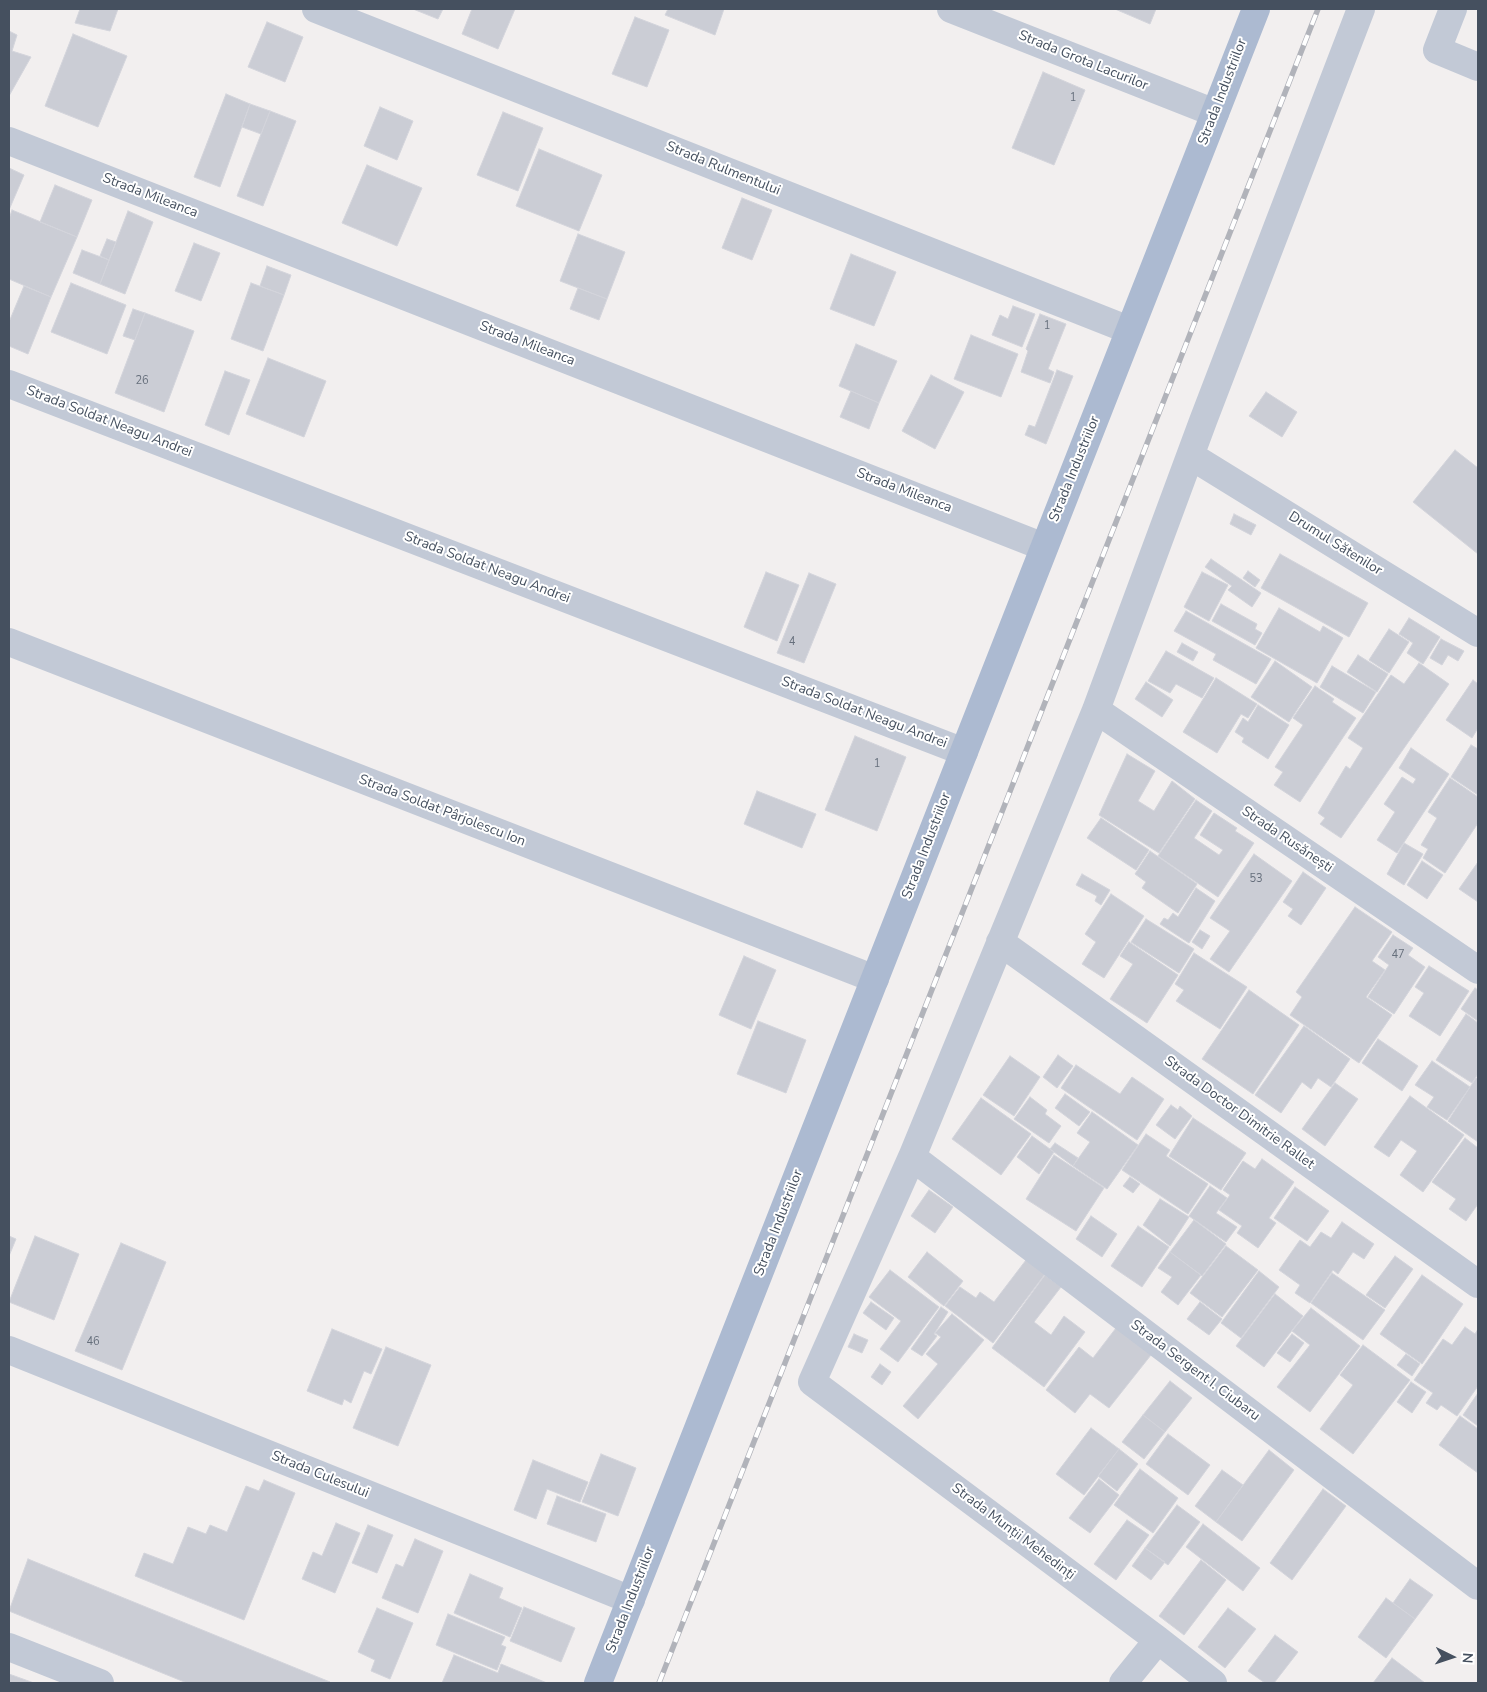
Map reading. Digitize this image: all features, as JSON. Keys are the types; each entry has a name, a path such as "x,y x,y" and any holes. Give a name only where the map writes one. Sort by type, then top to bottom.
{"main road":[{"name":"Strada Industriilor","path":"598,1683 1256,9"}],"street":[{"name":"Strada Rulmentului","path":"316,9 1129,330"},
{"name":"Strada Grota Lacurilor","path":"952,9 1215,113"},
{"path":"912,1157 1096,710 1206,412 1361,9"},
{"path":"1453,9 1437,50 1478,67"},
{"name":"Strada Mileanca","path":"9,140 1044,547"},
{"name":"Strada Soldat Neagu Andrei","path":"9,384 964,752"},
{"name":"Drumul Sătenilor","path":"1191,456 1478,633"},
{"name":"Strada Soldat Pârjolescu Ion","path":"9,642 875,979"},
{"name":"Strada Rusănești","path":"1096,710 1478,970"},
{"name":"Strada Doctor Dimitrie Rallet","path":"1000,942 1478,1284"},
{"name":"Strada Munții Mehedinți","path":"912,1157 812,1382 1213,1683"},
{"name":"Strada Sergent I. Ciubaru","path":"912,1157 1478,1586"},
{"name":"Strada Culesului","path":"9,1350 631,1600"},
{"path":"1123,1683 1158,1640"},
{"path":"9,1647 100,1683"}],"building":[{"path":"80,9 118,9 110,31 75,23"},
{"path":"413,9 443,9 438,19"},
{"path":"472,9 515,9 498,49 462,34"},
{"path":"668,9 724,9 715,35 665,15"},
{"path":"1115,9 1156,9 1150,24"},
{"path":"635,17 669,30 647,87 612,74"},
{"path":"267,22 303,37 285,82 248,67"},
{"path":"9,31 17,35 12,51 31,57 9,96"},
{"path":"73,34 127,56 98,127 45,106"},
{"path":"1043,72 1085,90 1054,165 1012,148"},
{"path":"226,94 250,104 220,187 194,177"},
{"path":"250,104 270,111 261,134 242,127"},
{"path":"380,107 413,121 397,160 364,146"},
{"path":"270,111 296,121 263,206 237,196"},
{"path":"503,112 543,128 518,191 477,175"},
{"path":"539,149 602,175 579,231 516,206"},
{"path":"367,165 422,188 397,246 342,223"},
{"path":"9,168 24,175 9,210"},
{"path":"55,185 92,200 77,237 40,222"},
{"path":"742,198 772,210 752,260 722,248"},
{"path":"12,210 77,237 51,297 9,279 9,219"},
{"path":"128,211 153,222 125,294 100,284"},
{"path":"578,234 625,252 607,299 560,281"},
{"path":"107,239 116,242 109,260 100,256"},
{"path":"194,243 220,253 201,301 175,291"},
{"path":"82,250 109,260 100,284 73,273"},
{"path":"851,254 896,272 874,326 830,309"},
{"path":"267,266 291,275 284,295 260,286"},
{"path":"71,283 126,305 107,354 51,332"},
{"path":"251,283 284,295 263,351 231,339"},
{"path":"24,286 51,297 28,354 9,346 9,322"},
{"path":"578,288 607,299 599,320 570,309"},
{"path":"1013,306 1035,314 1022,347 992,335 1000,315 1008,319"},
{"path":"133,309 145,313 135,340 123,336"},
{"path":"145,313 194,331 164,412 115,393"},
{"path":"1040,314 1066,324 1048,369 1054,372 1050,383 1021,372 1028,351 1026,349"},
{"path":"971,335 1018,354 1001,397 954,379"},
{"path":"856,344 897,361 879,403 839,386"},
{"path":"268,358 326,381 304,437 246,414"},
{"path":"1057,370 1073,376 1046,444 1025,435 1029,425 1035,427"},
{"path":"225,371 250,380 229,435 205,425"},
{"path":"931,375 964,392 935,449 902,431"},
{"path":"851,391 879,403 869,429 840,417"},
{"path":"1266,392 1297,412 1282,437 1249,416"},
{"path":"1455,450 1478,468 1478,554 1413,502"},
{"path":"1234,514 1256,525 1251,535 1230,524"},
{"path":"1280,554 1368,603 1349,637 1261,588"},
{"path":"1211,559 1261,593 1252,607 1228,590 1232,586 1205,567"},
{"path":"1248,571 1260,580 1255,587 1243,578"},
{"path":"766,572 799,585 777,641 744,627"},
{"path":"1202,572 1228,585 1209,621 1184,607"},
{"path":"809,573 836,584 804,663 777,653"},
{"path":"1221,604 1257,624 1255,629 1262,633 1255,645 1212,621"},
{"path":"1279,608 1320,632 1323,626 1343,638 1317,683 1256,648"},
{"path":"1186,611 1271,659 1256,684 1213,660 1216,654 1174,631"},
{"path":"1409,618 1440,637 1423,664 1407,653 1413,643 1399,634"},
{"path":"1389,629 1409,642 1389,673 1369,660"},
{"path":"1441,639 1464,651 1458,661 1448,655 1442,665 1430,658"},
{"path":"1182,643 1198,652 1193,661 1177,652"},
{"path":"1166,651 1214,678 1202,698 1176,684 1170,693 1148,681"},
{"path":"1358,655 1388,674 1377,692 1347,672"},
{"path":"1275,661 1312,687 1289,722 1251,697"},
{"path":"1419,663 1449,684 1341,838 1320,824 1325,818 1318,813 1346,766 1350,769 1363,748 1348,738 1391,675 1404,684"},
{"path":"1332,666 1376,692 1363,713 1320,687"},
{"path":"1216,678 1257,704 1248,718 1241,714 1217,753 1183,732"},
{"path":"1473,680 1478,684 1478,728 1472,738 1446,720"},
{"path":"1146,682 1173,700 1162,717 1135,699"},
{"path":"1315,686 1334,699 1332,702 1356,718 1300,802 1274,785 1283,772 1275,767 1303,725 1293,718"},
{"path":"1258,705 1289,725 1268,759 1242,742 1244,738 1235,732 1243,718 1248,722"},
{"path":"855,736 906,757 877,831 825,810"},
{"path":"1471,745 1478,749 1478,795 1451,777"},
{"path":"1411,748 1449,774 1397,853 1377,840 1395,812 1384,804 1402,777 1413,784 1416,779 1399,768"},
{"path":"1127,754 1155,771 1138,801 1154,811 1172,781 1195,799 1159,853 1099,815"},
{"path":"1450,778 1478,797 1478,823 1445,873 1423,858 1428,849 1421,845 1437,818 1428,812"},
{"path":"757,791 816,814 802,848 744,824"},
{"path":"1196,800 1212,811 1194,838 1219,855 1223,850 1200,835 1214,813 1237,828 1235,831 1254,843 1218,897 1158,856"},
{"path":"1101,818 1149,850 1136,870 1087,838"},
{"path":"1404,843 1423,854 1404,885 1387,874"},
{"path":"1150,851 1197,884 1178,913 1142,888 1146,882 1135,874"},
{"path":"1254,854 1292,881 1229,972 1210,959 1230,931 1210,918"},
{"path":"1422,861 1443,875 1427,899 1407,885"},
{"path":"1478,862 1478,902 1459,889"},
{"path":"1303,872 1326,888 1301,925 1288,916 1293,909 1283,902"},
{"path":"1082,874 1110,890 1101,905 1095,901 1097,896 1076,885"},
{"path":"1196,888 1215,901 1189,943 1160,924 1164,918 1168,920 1173,913 1178,917"},
{"path":"1111,894 1144,916 1104,978 1082,964 1096,942 1085,934"},
{"path":"1355,907 1392,932 1372,961 1385,970 1366,997 1392,1015 1359,1063 1290,1015 1302,997 1296,992"},
{"path":"1146,919 1194,949 1179,973 1131,942"},
{"path":"1200,930 1210,936 1202,949 1192,942"},
{"path":"1393,935 1413,948 1408,955 1425,967 1394,1014 1368,997 1389,965 1378,957"},
{"path":"1129,942 1178,975 1147,1023 1110,999 1133,964 1120,956"},
{"path":"1194,953 1247,987 1220,1029 1176,1001 1184,990 1175,984"},
{"path":"744,956 776,970 751,1029 719,1015"},
{"path":"1429,966 1469,991 1440,1036 1409,1016 1424,993 1415,987"},
{"path":"1475,988 1478,990 1478,1021 1461,1009"},
{"path":"1249,990 1299,1025 1253,1094 1202,1059"},
{"path":"1466,1014 1478,1023 1478,1074 1472,1083 1436,1060"},
{"path":"758,1021 806,1040 786,1093 737,1074"},
{"path":"1304,1026 1350,1059 1331,1087 1318,1078 1311,1089 1302,1082 1281,1113 1255,1095"},
{"path":"1378,1039 1418,1066 1402,1091 1362,1063"},
{"path":"1058,1055 1073,1066 1057,1088 1043,1077"},
{"path":"1010,1056 1040,1077 1014,1116 983,1095"},
{"path":"1432,1061 1470,1087 1447,1120 1427,1107 1434,1097 1415,1085"},
{"path":"1076,1065 1120,1094 1132,1077 1164,1099 1137,1140 1061,1088"},
{"path":"1476,1078 1478,1080 1478,1142 1448,1121"},
{"path":"1335,1083 1358,1099 1325,1146 1302,1129"},
{"path":"1065,1094 1090,1112 1079,1126 1055,1108"},
{"path":"1410,1096 1464,1135 1423,1192 1400,1175 1417,1151 1401,1140 1389,1157 1374,1147"},
{"path":"1030,1097 1047,1110 1045,1114 1061,1126 1049,1143 1014,1119"},
{"path":"981,1098 1031,1134 1001,1175 952,1139"},
{"path":"1171,1105 1178,1110 1180,1106 1192,1116 1175,1139 1156,1125"},
{"path":"1092,1112 1138,1145 1107,1189 1073,1166 1090,1142 1077,1133"},
{"path":"1193,1118 1246,1153 1221,1190 1169,1156"},
{"path":"1146,1134 1170,1150 1166,1156 1208,1184 1188,1214 1122,1170"},
{"path":"1032,1136 1054,1152 1039,1174 1017,1157"},
{"path":"1465,1138 1478,1148 1478,1204 1466,1221 1449,1209 1456,1199 1432,1182"},
{"path":"1055,1143 1078,1158 1073,1166 1050,1149"},
{"path":"1054,1155 1104,1188 1076,1231 1026,1199"},
{"path":"1262,1159 1294,1182 1269,1218 1276,1223 1258,1248 1237,1233 1242,1226 1219,1210 1230,1195 1223,1190 1243,1161 1255,1169"},
{"path":"1130,1177 1140,1184 1133,1193 1123,1186"},
{"path":"1210,1186 1227,1198 1216,1213 1237,1227 1226,1242 1189,1216"},
{"path":"1295,1187 1329,1211 1307,1241 1274,1218"},
{"path":"929,1190 953,1207 935,1233 911,1216"},
{"path":"1160,1199 1189,1217 1170,1246 1143,1225"},
{"path":"1091,1216 1117,1234 1102,1257 1076,1239"},
{"path":"1194,1220 1226,1244 1202,1276 1170,1252"},
{"path":"1342,1222 1374,1244 1364,1259 1353,1252 1338,1274 1333,1270 1310,1303 1295,1293 1300,1285 1279,1270 1300,1240 1310,1247 1321,1232 1331,1238"},
{"path":"1138,1226 1169,1247 1142,1287 1111,1266"},
{"path":"9,1236 16,1239 9,1256"},
{"path":"35,1236 79,1254 54,1320 9,1302"},
{"path":"121,1243 166,1262 122,1370 75,1351"},
{"path":"1226,1246 1258,1270 1222,1317 1190,1293"},
{"path":"927,1252 963,1281 944,1306 908,1277"},
{"path":"1170,1252 1201,1275 1178,1305 1161,1292 1172,1277 1158,1268"},
{"path":"1395,1256 1413,1269 1385,1308 1366,1295"},
{"path":"1026,1260 1045,1274 993,1343 945,1306 960,1287 976,1298 980,1292 994,1302"},
{"path":"890,1270 939,1307 898,1362 880,1349 901,1321 869,1297"},
{"path":"1259,1271 1279,1287 1241,1338 1221,1323"},
{"path":"1332,1273 1385,1310 1363,1340 1311,1303"},
{"path":"1045,1275 1061,1287 1034,1322 1051,1335 1064,1316 1085,1332 1044,1387 992,1348"},
{"path":"1422,1275 1463,1304 1422,1364 1380,1334"},
{"path":"1275,1294 1303,1316 1264,1367 1236,1346"},
{"path":"871,1302 894,1318 886,1330 863,1313"},
{"path":"1200,1302 1222,1319 1209,1335 1187,1319"},
{"path":"941,1307 948,1312 934,1334 937,1336 922,1356 911,1349"},
{"path":"1311,1308 1360,1346 1310,1412 1277,1387 1310,1345 1292,1331"},
{"path":"952,1314 984,1340 918,1419 903,1406 938,1364 926,1354 941,1337 935,1333"},
{"path":"1465,1327 1475,1334 1478,1329 1478,1386 1457,1416 1441,1405 1437,1410 1426,1403 1433,1393 1414,1380 1443,1339 1452,1345"},
{"path":"1116,1328 1151,1355 1109,1408 1090,1394 1075,1413 1046,1390 1079,1347 1093,1358"},
{"path":"332,1329 382,1349 371,1374 364,1371 351,1403 344,1399 342,1405 307,1391"},
{"path":"854,1334 868,1340 862,1353 848,1347"},
{"path":"1292,1334 1304,1343 1290,1362 1277,1353"},
{"path":"1363,1345 1410,1380 1353,1454 1320,1429 1353,1385 1340,1375"},
{"path":"386,1347 431,1365 398,1446 353,1428"},
{"path":"1406,1354 1420,1364 1412,1376 1397,1365"},
{"path":"880,1364 891,1372 882,1385 871,1377"},
{"path":"1170,1381 1192,1398 1165,1432 1143,1415"},
{"path":"1411,1382 1426,1392 1412,1413 1397,1402"},
{"path":"1478,1393 1478,1426 1463,1415"},
{"path":"1143,1415 1165,1432 1144,1459 1122,1442"},
{"path":"1460,1416 1478,1429 1478,1473 1439,1445"},
{"path":"1091,1428 1119,1449 1084,1495 1056,1474"},
{"path":"1168,1434 1210,1465 1188,1495 1146,1464"},
{"path":"1119,1449 1138,1464 1117,1491 1098,1476"},
{"path":"1269,1450 1294,1470 1242,1541 1216,1522"},
{"path":"601,1454 636,1468 618,1516 582,1502"},
{"path":"533,1460 588,1482 580,1502 547,1489 536,1519 514,1510"},
{"path":"1140,1469 1178,1498 1153,1533 1114,1505"},
{"path":"1222,1470 1243,1485 1216,1522 1195,1506"},
{"path":"1099,1479 1119,1495 1090,1533 1069,1518"},
{"path":"264,1480 295,1493 244,1620 135,1576 144,1553 173,1564 188,1527 206,1534 210,1525 227,1532 246,1486 259,1491"},
{"path":"1323,1489 1346,1506 1292,1580 1270,1563"},
{"path":"557,1496 606,1514 596,1542 547,1524"},
{"path":"1177,1505 1200,1522 1168,1565 1145,1548"},
{"path":"1127,1520 1149,1535 1116,1580 1094,1564"},
{"path":"336,1523 360,1533 335,1593 302,1579 313,1552 322,1556"},
{"path":"1203,1524 1260,1568 1243,1591 1186,1547"},
{"path":"368,1525 393,1535 377,1573 352,1563"},
{"path":"415,1539 443,1551 418,1613 382,1598 396,1564 403,1567"},
{"path":"1145,1548 1165,1562 1151,1580 1132,1566"},
{"path":"28,1559 330,1682 187,1683 9,1611"},
{"path":"1201,1560 1226,1580 1184,1635 1159,1616"},
{"path":"470,1574 503,1588 499,1598 522,1608 510,1637 454,1613"},
{"path":"1410,1579 1433,1595 1415,1619 1393,1603"},
{"path":"1386,1598 1415,1619 1386,1658 1358,1637"},
{"path":"524,1607 575,1628 561,1662 510,1641"},
{"path":"377,1608 413,1623 390,1679 371,1671 375,1660 358,1652"},
{"path":"1228,1608 1256,1629 1225,1668 1198,1647"},
{"path":"448,1614 505,1637 501,1645 506,1647 497,1670 436,1645"},
{"path":"1275,1635 1298,1652 1274,1683 1265,1683 1248,1671"},
{"path":"454,1655 498,1673 501,1664 547,1683 442,1683"},
{"path":"1392,1658 1425,1683 1373,1683"},
{"path":"9,1674 34,1683 9,1683"}],"railway":[{"path":"659,1683 1318,9"}]}
